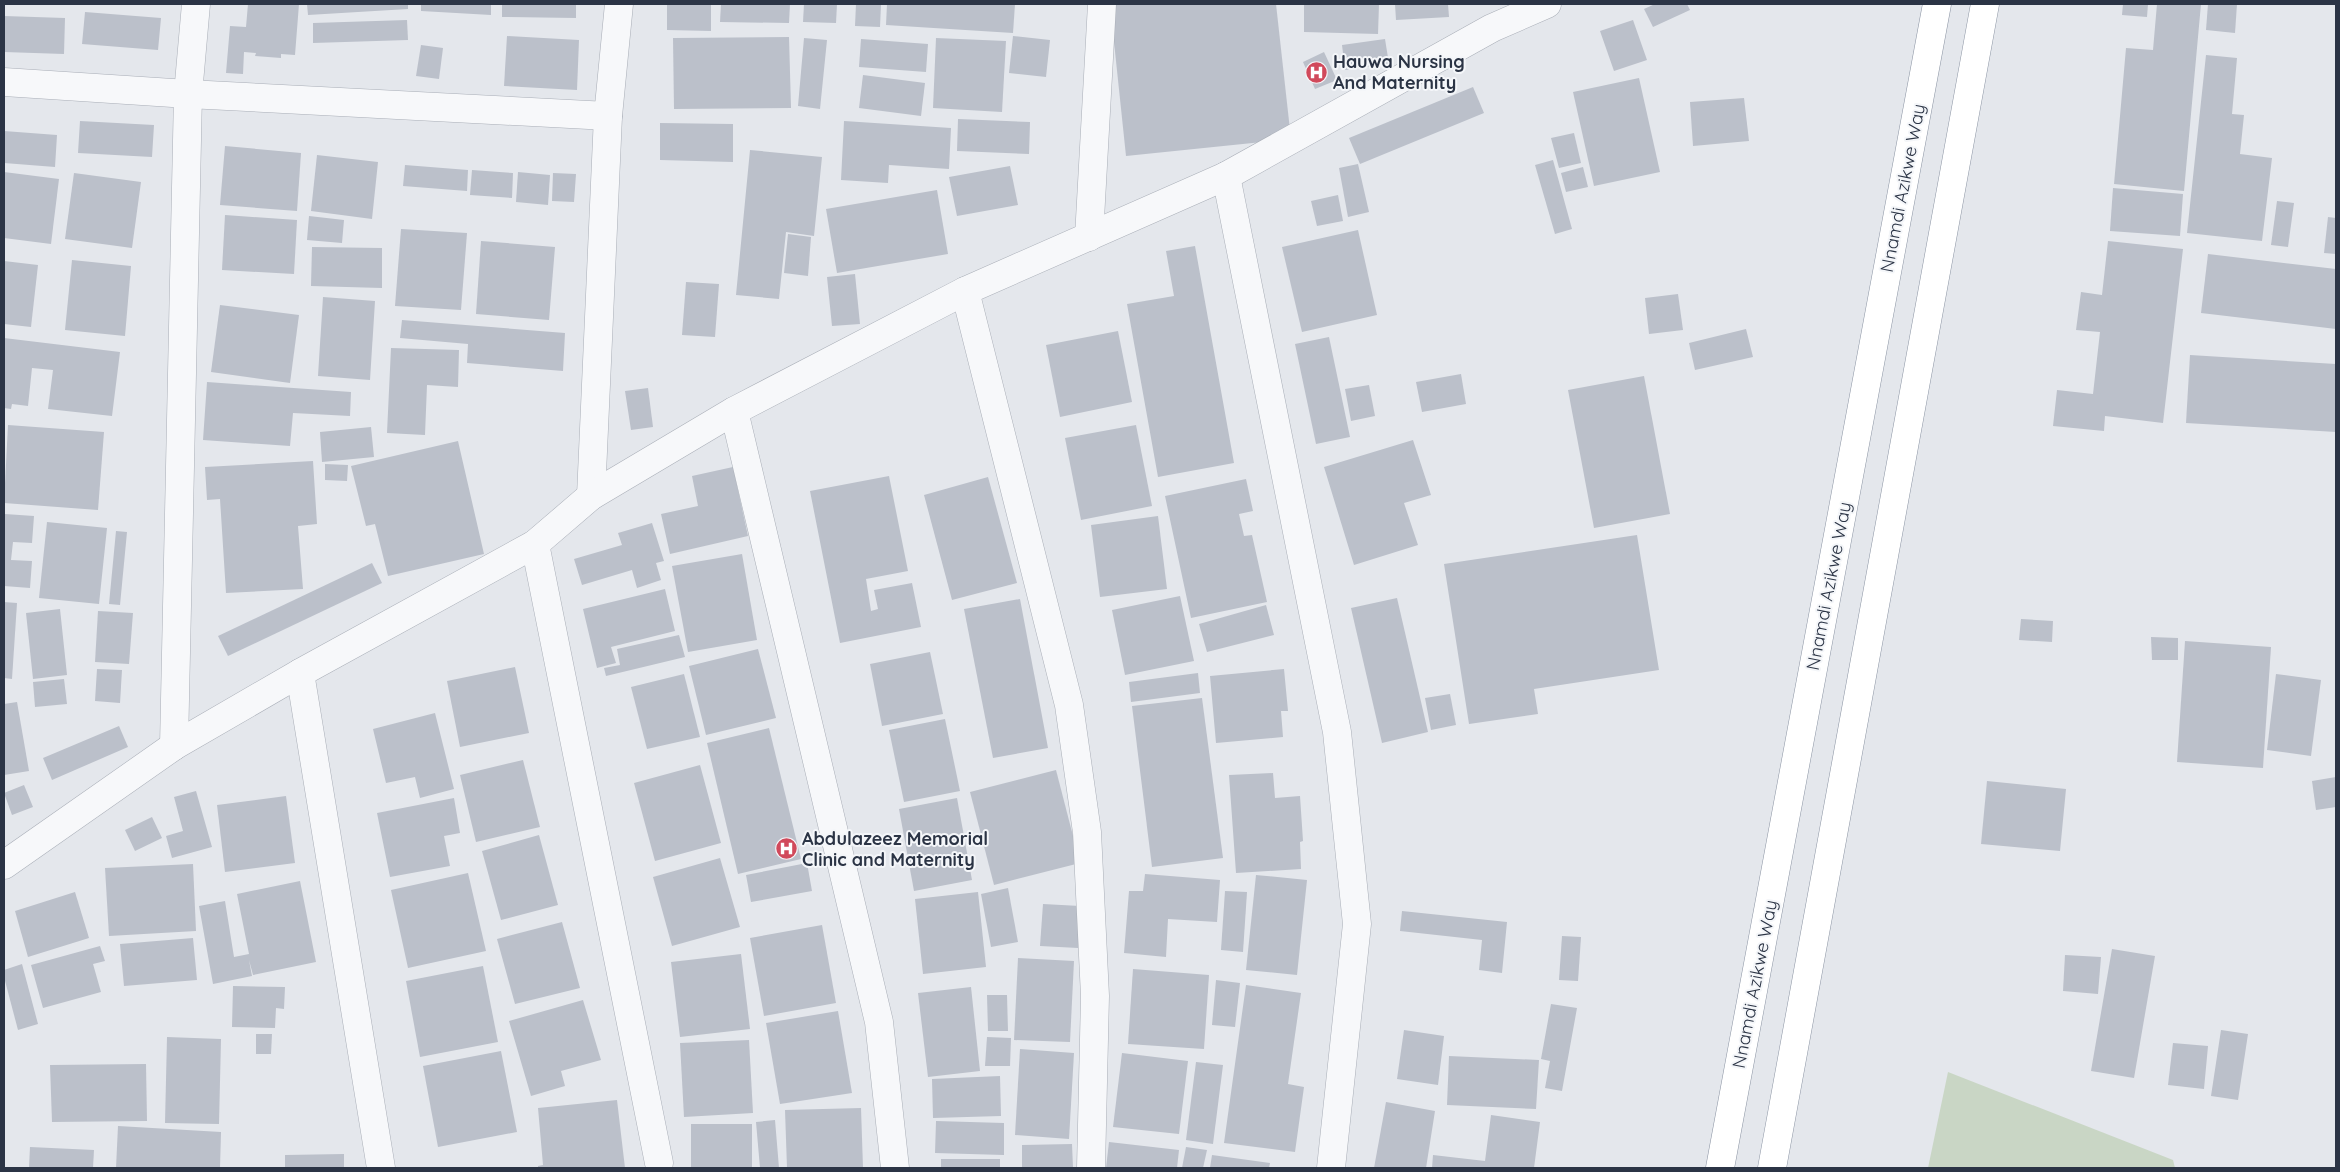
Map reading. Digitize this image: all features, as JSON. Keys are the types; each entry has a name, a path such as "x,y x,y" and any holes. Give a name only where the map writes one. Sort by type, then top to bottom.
{"highway":[{"name":"Nnamdi Azikwe Way","path":"1720,1168 1938,4"},
{"path":"1772,1168 1985,4"}],"street":[{"path":"174,746 188,94 196,4"},
{"path":"591,496 608,116 619,4"},
{"path":"1089,237 1102,4"},
{"path":"4,865 174,746 300,673 535,544 591,496 734,411 966,291 1226,176 1493,16 1547,4"},
{"path":"4,82 188,94 608,116"},
{"path":"1226,176 1337,732 1357,924 1331,1168"},
{"path":"966,291 1069,705 1087,832 1095,996 1091,1168"},
{"path":"734,411 879,1022 895,1168"},
{"path":"535,544 660,1163"},
{"path":"300,673 381,1168"}],"green space":[{"path":"1948,1072 2173,1160 2175,1168 1928,1168"}],"building":[{"path":"248,4 299,4 295,55 281,54 281,58 255,56 256,53 244,52 243,74 226,73 230,26 246,27"},
{"path":"307,4 408,4 408,9 308,15"},
{"path":"421,4 491,4 491,15 421,11"},
{"path":"502,4 576,4 576,18 502,17"},
{"path":"667,4 711,4 711,31 667,30"},
{"path":"721,4 790,4 789,23 720,22"},
{"path":"804,4 837,4 836,23 803,22"},
{"path":"856,4 881,4 880,27 855,26"},
{"path":"887,4 1015,4 1013,33 886,25"},
{"path":"1110,4 1276,4 1291,139 1126,156"},
{"path":"1304,4 1379,4 1378,34 1304,32"},
{"path":"1395,4 1448,4 1449,17 1396,20"},
{"path":"1655,4 1687,4 1690,10 1653,27 1644,9"},
{"path":"2123,4 2148,4 2147,17 2122,15"},
{"path":"2157,4 2201,4 2184,191 2114,184 2126,48 2153,50"},
{"path":"2208,4 2237,4 2235,33 2206,30"},
{"path":"85,12 161,18 158,50 82,44"},
{"path":"4,16 65,18 64,54 4,52"},
{"path":"407,20 408,40 313,43 313,23"},
{"path":"1633,20 1647,60 1614,71 1600,31"},
{"path":"507,36 579,40 577,90 504,86"},
{"path":"1013,36 1050,40 1046,77 1009,73"},
{"path":"789,37 791,108 674,109 673,38"},
{"path":"804,38 827,40 820,109 798,106"},
{"path":"936,38 1006,41 1002,112 933,108"},
{"path":"861,39 928,44 926,72 859,67"},
{"path":"1385,39 1389,64 1345,70 1342,45"},
{"path":"421,45 443,48 439,79 416,76"},
{"path":"1324,52 1337,80 1315,89 1303,62"},
{"path":"2206,55 2237,58 2232,114 2244,115 2240,154 2272,158 2262,241 2187,233"},
{"path":"863,75 925,83 921,116 859,108"},
{"path":"1639,78 1660,172 1594,186 1573,92"},
{"path":"1473,87 1484,113 1360,164 1349,138"},
{"path":"1744,98 1749,141 1693,146 1690,102"},
{"path":"958,119 1030,122 1029,154 957,151"},
{"path":"80,121 154,125 152,157 78,153"},
{"path":"844,121 951,128 949,169 889,165 888,183 841,180"},
{"path":"660,123 733,124 733,162 660,160"},
{"path":"4,131 57,135 55,167 4,163"},
{"path":"1574,133 1581,163 1559,168 1551,138"},
{"path":"225,146 301,153 297,211 220,205"},
{"path":"750,150 822,157 814,236 786,232 779,299 736,295"},
{"path":"317,155 378,162 372,219 311,211"},
{"path":"1553,160 1572,229 1555,234 1535,165"},
{"path":"1358,164 1369,212 1348,217 1339,168"},
{"path":"405,165 468,170 467,191 403,186"},
{"path":"1010,166 1018,205 957,216 949,177"},
{"path":"1583,167 1588,187 1566,192 1561,173"},
{"path":"472,170 513,173 512,198 470,195"},
{"path":"4,172 59,179 51,244 4,238"},
{"path":"518,172 550,175 548,205 516,202"},
{"path":"74,173 141,182 132,248 65,239"},
{"path":"553,173 576,174 574,202 552,201"},
{"path":"2113,188 2183,194 2180,236 2110,231"},
{"path":"937,190 948,254 837,273 826,209"},
{"path":"1338,195 1343,221 1317,226 1311,201"},
{"path":"2277,201 2294,203 2288,247 2271,245"},
{"path":"225,215 297,220 294,274 222,270"},
{"path":"309,216 344,220 342,243 307,240"},
{"path":"2328,217 2336,218 2336,254 2324,253"},
{"path":"401,229 467,233 461,310 395,306"},
{"path":"1358,230 1377,315 1302,332 1282,247"},
{"path":"788,234 811,237 808,276 784,273"},
{"path":"481,241 555,247 549,320 476,314"},
{"path":"2108,241 2183,249 2163,423 2105,416 2104,431 2053,426 2057,390 2093,394 2100,332 2076,330 2081,292 2102,295"},
{"path":"1195,246 1234,463 1158,477 1127,304 1174,296 1166,251"},
{"path":"312,247 382,248 382,288 311,286"},
{"path":"2208,254 2336,269 2336,329 2201,313"},
{"path":"72,260 131,266 125,336 65,330"},
{"path":"4,261 38,265 31,327 4,324"},
{"path":"855,274 860,324 832,326 827,277"},
{"path":"686,282 719,284 715,337 682,335"},
{"path":"1678,294 1683,330 1649,334 1645,298"},
{"path":"323,297 375,301 370,380 318,376"},
{"path":"220,305 299,315 290,383 211,372"},
{"path":"402,320 565,333 563,371 467,363 468,344 400,338"},
{"path":"1746,329 1753,357 1695,370 1689,343"},
{"path":"1118,331 1132,402 1060,417 1046,345"},
{"path":"1329,337 1350,437 1316,444 1295,344"},
{"path":"4,338 120,352 112,416 48,409 53,370 32,368 28,406 12,404 11,409 4,408"},
{"path":"391,348 459,350 458,387 427,385 425,435 387,433"},
{"path":"2190,355 2336,364 2336,432 2186,423"},
{"path":"1461,374 1466,404 1422,412 1416,382"},
{"path":"1644,376 1670,514 1594,528 1568,390"},
{"path":"207,382 351,392 350,416 293,413 290,446 203,440"},
{"path":"1369,385 1375,416 1351,421 1345,389"},
{"path":"648,388 653,427 631,430 625,391"},
{"path":"8,425 104,432 98,510 4,503"},
{"path":"1136,425 1152,506 1081,520 1065,438"},
{"path":"371,427 374,457 322,462 320,432"},
{"path":"1413,440 1431,495 1404,503 1418,545 1354,565 1324,467"},
{"path":"458,441 484,554 388,576 375,524 366,526 351,466"},
{"path":"313,461 317,524 298,526 303,589 226,593 220,499 207,500 205,467"},
{"path":"325,464 348,465 347,481 325,480"},
{"path":"733,467 748,536 670,554 661,514 698,506 692,476"},
{"path":"889,476 908,571 866,579 871,611 878,609 874,590 912,583 921,627 840,643 810,491"},
{"path":"988,477 1017,583 952,600 924,495"},
{"path":"1246,479 1253,511 1239,514 1244,536 1252,535 1267,602 1191,618 1165,496"},
{"path":"5,514 34,516 32,543 13,542 11,560 32,561 30,588 4,586"},
{"path":"1158,516 1167,589 1100,597 1091,525"},
{"path":"47,522 107,528 99,604 39,598"},
{"path":"652,523 664,561 656,563 661,580 637,588 632,570 582,585 574,559 622,545 618,533"},
{"path":"116,531 127,532 120,605 109,604"},
{"path":"1637,535 1659,670 1534,689 1538,714 1469,724 1444,564"},
{"path":"742,554 757,640 688,652 672,566"},
{"path":"372,563 382,583 228,656 218,636"},
{"path":"665,589 675,631 611,647 616,663 597,668 583,609"},
{"path":"1180,596 1194,661 1125,675 1112,610"},
{"path":"1397,598 1428,732 1382,743 1351,608"},
{"path":"1020,599 1048,748 993,758 964,609"},
{"path":"4,602 17,603 12,679 4,678"},
{"path":"1266,605 1274,635 1207,652 1199,624"},
{"path":"60,609 67,675 33,679 26,613"},
{"path":"98,611 133,613 129,664 95,662"},
{"path":"2021,619 2053,621 2052,642 2019,640"},
{"path":"679,635 685,657 606,676 604,668 620,665 617,649"},
{"path":"2151,637 2178,638 2178,660 2152,660"},
{"path":"2185,641 2271,647 2263,768 2177,762"},
{"path":"758,649 776,718 706,735 689,666"},
{"path":"930,652 943,714 882,726 870,664"},
{"path":"515,667 529,733 460,747 447,681"},
{"path":"97,669 122,670 120,703 95,701"},
{"path":"1284,669 1288,711 1281,711 1283,737 1216,743 1210,676"},
{"path":"1198,673 1200,693 1131,702 1129,682"},
{"path":"684,674 700,737 647,749 631,687"},
{"path":"2276,674 2321,680 2311,756 2267,750"},
{"path":"64,679 67,704 35,707 33,682"},
{"path":"1450,694 1456,725 1431,730 1425,698"},
{"path":"1202,698 1223,858 1152,867 1132,706"},
{"path":"17,702 29,771 4,775 4,704"},
{"path":"435,713 454,789 420,798 415,777 386,783 373,729"},
{"path":"945,719 960,791 904,802 889,730"},
{"path":"119,726 128,747 52,780 43,758"},
{"path":"769,728 801,859 738,874 707,743"},
{"path":"523,760 540,827 476,842 460,775"},
{"path":"700,765 721,843 655,861 634,783"},
{"path":"1056,770 1080,863 994,885 970,792"},
{"path":"1273,773 1275,798 1300,796 1303,841 1300,842 1301,869 1236,873 1229,775"},
{"path":"2336,777 2336,807 2316,810 2312,781"},
{"path":"1987,781 2066,789 2060,851 1981,844"},
{"path":"24,785 33,807 12,815 4,793"},
{"path":"196,791 212,847 172,858 166,836 183,831 174,797"},
{"path":"286,796 295,863 225,872 217,805"},
{"path":"454,798 460,833 444,836 450,866 390,877 377,813"},
{"path":"957,798 972,880 914,891 899,809"},
{"path":"152,817 162,838 135,851 125,830"},
{"path":"539,835 558,905 501,920 482,851"},
{"path":"720,858 740,927 672,946 653,877"},
{"path":"807,863 812,891 751,902 746,875"},
{"path":"193,864 196,931 109,936 105,868"},
{"path":"468,873 486,951 408,968 391,890"},
{"path":"1145,874 1220,880 1217,922 1168,919 1166,957 1124,953 1129,891 1143,891"},
{"path":"1256,875 1307,880 1297,975 1246,970"},
{"path":"300,881 316,962 253,975 249,960 252,976 213,984 199,906 225,901 234,957 249,954 237,894"},
{"path":"1008,888 1018,942 991,947 981,894"},
{"path":"1225,891 1247,892 1243,952 1221,950"},
{"path":"75,892 89,938 28,957 15,911"},
{"path":"978,892 986,967 923,974 915,899"},
{"path":"1043,904 1080,906 1078,948 1040,946"},
{"path":"1402,911 1507,922 1502,973 1479,970 1482,940 1400,931"},
{"path":"562,922 580,988 515,1004 497,939"},
{"path":"822,925 836,1003 764,1016 750,938"},
{"path":"1562,936 1581,937 1578,981 1559,980"},
{"path":"193,938 197,980 124,986 120,944"},
{"path":"100,946 105,961 93,964 101,992 43,1008 31,965"},
{"path":"2112,949 2155,956 2134,1078 2091,1071"},
{"path":"741,954 750,1029 680,1037 671,962"},
{"path":"2065,955 2101,957 2098,994 2063,991"},
{"path":"1018,958 1074,961 1070,1042 1014,1040"},
{"path":"22,964 38,1024 18,1030 4,977 4,970"},
{"path":"483,966 498,1042 420,1057 406,981"},
{"path":"1133,969 1209,975 1204,1049 1128,1044"},
{"path":"1216,980 1240,983 1235,1027 1212,1025"},
{"path":"1246,985 1301,993 1288,1084 1304,1087 1295,1152 1224,1143"},
{"path":"233,986 285,987 284,1009 276,1008 275,1028 232,1027"},
{"path":"971,987 980,1071 928,1077 918,993"},
{"path":"987,995 1007,995 1008,1031 988,1031"},
{"path":"583,1000 601,1060 561,1071 565,1086 531,1096 509,1021"},
{"path":"1551,1004 1577,1008 1562,1091 1545,1088 1550,1061 1541,1059"},
{"path":"838,1011 852,1093 780,1104 766,1023"},
{"path":"1404,1030 1444,1036 1438,1085 1397,1079"},
{"path":"2221,1030 2248,1034 2238,1100 2211,1096"},
{"path":"256,1034 272,1034 271,1054 256,1054"},
{"path":"167,1037 221,1039 219,1124 165,1123"},
{"path":"987,1037 1011,1038 1010,1066 985,1066"},
{"path":"749,1040 753,1113 684,1117 680,1043"},
{"path":"2173,1043 2208,1046 2204,1089 2168,1085"},
{"path":"1020,1049 1074,1053 1069,1139 1015,1135"},
{"path":"501,1051 517,1132 438,1147 423,1066"},
{"path":"1122,1053 1188,1061 1179,1134 1113,1127"},
{"path":"1449,1056 1539,1060 1536,1109 1447,1105"},
{"path":"1196,1062 1223,1065 1213,1144 1186,1140"},
{"path":"146,1064 147,1121 52,1122 50,1065"},
{"path":"1000,1076 1001,1116 933,1118 932,1079"},
{"path":"617,1100 625,1168 538,1168 538,1166 543,1165 538,1108"},
{"path":"1386,1102 1435,1111 1426,1168 1374,1168"},
{"path":"861,1108 863,1168 787,1168 785,1110"},
{"path":"1491,1115 1540,1122 1534,1168 1432,1168 1433,1155 1485,1161"},
{"path":"775,1120 779,1168 760,1168 756,1122"},
{"path":"936,1121 1004,1123 1004,1155 935,1153"},
{"path":"691,1124 752,1124 752,1168 691,1168"},
{"path":"118,1126 221,1132 220,1168 116,1168"},
{"path":"1109,1142 1179,1150 1177,1168 1106,1168"},
{"path":"1072,1144 1073,1168 1022,1168 1022,1145"},
{"path":"30,1147 94,1150 93,1168 29,1168"},
{"path":"1186,1147 1207,1150 1203,1168 1182,1168"},
{"path":"344,1154 344,1168 285,1168 285,1155"},
{"path":"1212,1155 1270,1163 1269,1168 1210,1168"},
{"path":"941,1159 1000,1159 1000,1168 941,1168"}],"place":[{"name":"Hauwa Nursing And Maternity","path":"1317,72"},
{"name":"Abdulazeez Memorial Clinic and Maternity","path":"786,849"}]}
